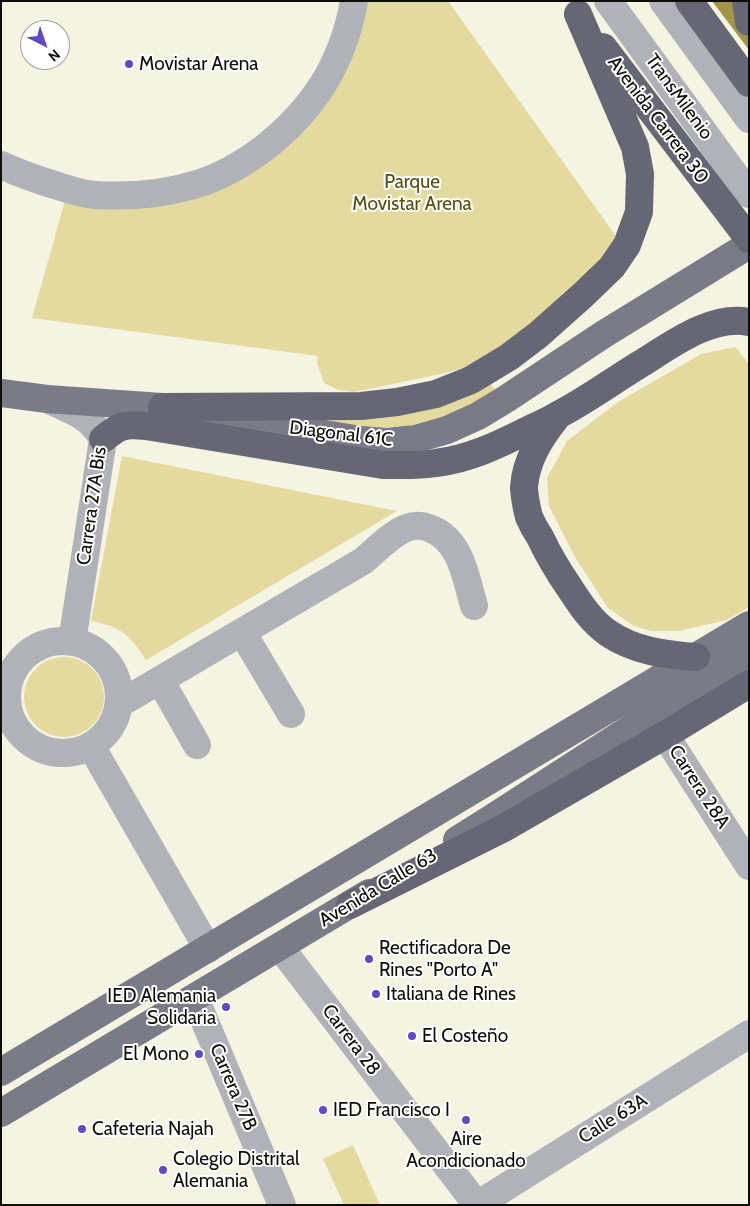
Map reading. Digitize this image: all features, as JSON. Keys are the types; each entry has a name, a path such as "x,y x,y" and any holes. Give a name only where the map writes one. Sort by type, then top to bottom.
{"highway":[{"path":"689,1 749,84"},
{"path":"746,1 749,22"},
{"path":"162,407 360,406 397,402 436,394 470,380 509,358 538,336 612,268 627,245 638,212 640,174 635,147 573,8"},
{"name":"Avenida Carrera 30","path":"573,8 749,239"},
{"path":"103,439 122,426 146,426 383,465 413,466 436,464 481,452 499,445 559,415 688,335 720,322 749,322"},
{"path":"559,415 545,432 534,450 527,470 524,489 529,517 545,548 585,612 609,634 633,646 655,652 708,659"},
{"path":"350,905 502,829 749,684"}],"main road":[{"name":"Diagonal 61C","path":"1,393 47,400 162,407 361,440 386,442 416,440 447,430 478,416 604,334 749,244"},
{"name":"Avenida Calle 63","path":"1,1113 492,818 708,659 749,625"},
{"name":"Avenida Calle 63","path":"1,1072 208,948 708,659 749,653"}],"street":[{"path":"1,165 23,175 70,190 93,195 124,196 148,194 200,183 224,173 252,157 276,139 313,99 340,52 350,23 354,1"},
{"name":"TransMilenio","path":"608,1 749,194"},
{"path":"663,1 749,119"},
{"name":"Carrera 27A Bis","path":"47,400 84,417 96,428 103,439 72,642"},
{"path":"119,704 363,561 388,539 406,528 426,526 440,533 453,546 461,562 474,606"},
{"path":"242,632 291,714"},
{"path":"60,641 72,642 89,647 103,657 113,671 119,687 119,704 114,721 105,736 91,746 75,752 58,753 41,749 27,740 8,732 9,712 4,694 16,668 24,657 36,648 47,644 60,641"},
{"path":"160,680 197,745"},
{"name":"Carrera 28A","path":"665,735 749,866"},
{"path":"91,746 208,948"},
{"name":"Carrera 28","path":"280,947 477,1205"},
{"name":"Carrera 27B","path":"195,998 282,1205"},
{"name":"Calle 63A","path":"477,1205 749,1034"}],"green space":[{"name":"Parque Movistar Arena","path":"351,1 448,1 618,239 605,260 504,346 469,366 355,392 338,390 324,383 317,363 318,356 32,318 69,186 199,179 292,118"},
{"path":"736,347 749,365 749,607 727,620 678,631 651,631 634,626 608,608 575,557 549,506 547,478 567,441 618,402 701,354"},
{"path":"491,384 498,394 472,407 420,425 377,428 347,427 321,420 362,418"},
{"path":"122,456 397,511 146,660 135,644 124,633 102,623 91,621"},
{"path":"64,657 79,660 92,669 101,682 104,697 101,712 92,725 79,734 64,737 49,734 36,725 27,712 24,697 27,682 36,669 49,660"},
{"path":"353,1145 380,1205 344,1205 323,1159"}],"shaded area":[{"path":"712,1 749,1 749,50"}],"place":[{"name":"Movistar Arena","path":"129,64"},
{"name":"Rectificadora De Rines \"Porto A\"","path":"369,959"},
{"name":"Italiana de Rines","path":"376,994"},
{"name":"IED Alemania Solidaria","path":"226,1007"},
{"name":"El Costeño","path":"412,1036"},
{"name":"El Mono","path":"199,1054"},
{"name":"IED Francisco I","path":"323,1110"},
{"name":"Aire Acondicionado","path":"466,1120"},
{"name":"Cafeteria Najah","path":"82,1129"},
{"name":"Colegio Distrital Alemania","path":"163,1170"}]}
